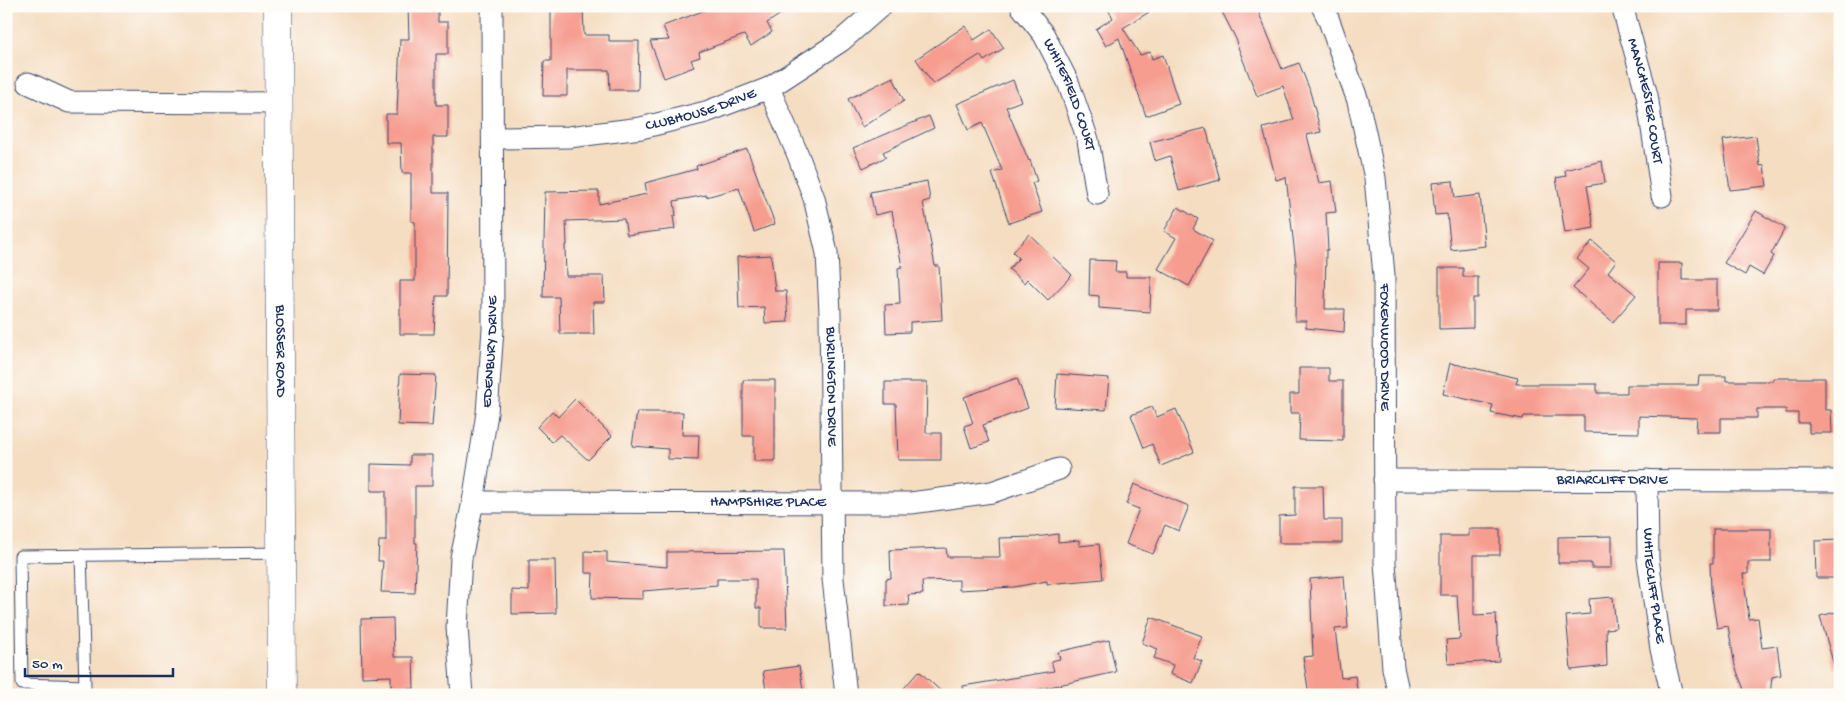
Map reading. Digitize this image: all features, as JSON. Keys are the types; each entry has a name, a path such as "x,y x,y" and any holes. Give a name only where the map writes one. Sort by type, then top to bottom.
{"street":[{"name":"BLOSSER ROAD","path":"278,6 282,695"},
{"name":"EDENBURY DRIVE","path":"462,695 457,627 461,558 473,502 487,413 493,329 492,6"},
{"name":"CLUBHOUSE DRIVE","path":"493,138 569,138 641,128 706,112 769,88 842,41 881,6"},
{"name":"WHITEFIELD COURT","path":"1021,6 1044,35 1068,82 1088,140 1097,194"},
{"name":"FOXENWOOD DRIVE","path":"1322,6 1358,101 1375,178 1384,275 1385,563 1393,668 1399,695"},
{"name":"MANCHESTER COURT","path":"1622,6 1647,95 1662,196"},
{"path":"28,83 70,102 278,103"},
{"name":"BURLINGTON DRIVE","path":"769,88 814,198 827,253 830,313 832,579 846,695"},
{"name":"HAMPSHIRE PLACE","path":"473,502 911,503 992,492 1059,469"},
{"name":"BRIARCLIFF DRIVE","path":"1384,480 1840,481"},
{"name":"WHITECLIFF PLACE","path":"1647,480 1648,559 1661,649 1671,691"}],"lane":[{"path":"81,556 85,686 22,684 20,556 281,554"}],"building":[{"path":"408,6 438,6 438,22 448,22 448,54 436,54 436,105 448,105 448,137 433,137 433,193 448,193 447,296 436,296 434,334 400,334 400,281 415,281 415,222 411,221 411,173 402,173 401,143 386,143 386,114 397,114 400,39 409,39"},
{"path":"551,6 583,6 584,35 609,35 609,41 639,41 638,90 610,90 609,70 567,70 567,96 543,96 544,61 551,61"},
{"path":"716,6 793,6 767,23 772,32 751,46 744,35 699,52 700,57 691,60 694,67 664,78 650,41 669,40 663,26"},
{"path":"1106,6 1159,6 1123,28 1140,55 1150,52 1152,59 1163,55 1179,104 1146,116 1119,38 1106,46 1096,29 1113,18"},
{"path":"1219,6 1256,6 1282,69 1299,63 1309,88 1321,132 1307,135 1319,183 1332,181 1336,212 1326,213 1328,250 1326,250 1325,309 1345,309 1344,332 1306,328 1306,321 1295,321 1296,264 1286,177 1276,180 1263,128 1294,120 1283,86 1257,96 1237,41"},
{"path":"965,26 974,40 991,29 1004,48 984,61 980,55 933,84 916,59"},
{"path":"893,77 904,101 862,127 848,99"},
{"path":"1013,80 1021,101 1006,107 1030,160 1037,181 1032,183 1042,212 1009,223 992,173 1002,170 982,123 968,130 957,104"},
{"path":"929,116 934,128 883,152 886,157 863,168 853,148"},
{"path":"1206,128 1220,180 1179,191 1170,156 1155,161 1150,142"},
{"path":"1756,136 1760,166 1764,165 1767,186 1730,190 1723,140"},
{"path":"747,149 775,224 754,232 739,188 706,197 706,195 674,201 676,216 673,216 675,229 627,235 624,219 566,221 566,276 604,276 605,302 593,302 594,334 560,334 559,297 543,297 545,192 599,191 599,204 647,194 645,183 697,169 696,166"},
{"path":"1602,161 1605,183 1587,186 1594,228 1565,233 1556,178 1566,176 1565,170"},
{"path":"927,181 930,200 923,202 935,266 939,266 942,320 910,322 910,332 886,333 885,305 900,304 898,268 902,267 892,211 875,215 870,192"},
{"path":"1453,181 1455,198 1480,195 1485,246 1451,250 1447,214 1435,215 1432,183"},
{"path":"1178,207 1198,219 1193,229 1213,241 1189,286 1158,269 1176,238 1164,231"},
{"path":"1756,211 1785,228 1771,254 1774,256 1763,275 1749,267 1745,275 1724,263"},
{"path":"1029,234 1072,275 1048,300 1027,279 1024,283 1009,269 1019,258 1013,252"},
{"path":"1592,241 1616,261 1608,272 1636,295 1613,322 1573,288 1589,269 1577,259"},
{"path":"771,255 775,291 786,291 788,322 765,323 764,307 739,308 737,257"},
{"path":"1090,260 1116,261 1115,272 1126,272 1126,277 1151,277 1150,312 1099,308 1099,296 1089,295"},
{"path":"1658,263 1682,263 1682,280 1717,280 1717,310 1686,310 1686,325 1658,325"},
{"path":"1439,268 1463,268 1463,277 1478,277 1478,298 1473,298 1473,328 1439,329"},
{"path":"1450,363 1518,378 1516,384 1597,384 1597,393 1627,393 1627,385 1698,385 1699,376 1726,376 1726,381 1773,381 1773,378 1825,378 1825,410 1831,410 1832,433 1809,433 1809,423 1798,423 1798,413 1786,413 1786,409 1757,409 1757,418 1721,418 1721,432 1696,432 1697,418 1639,416 1639,433 1584,432 1584,416 1524,416 1523,419 1491,413 1493,405 1443,394"},
{"path":"1299,368 1329,368 1329,381 1343,381 1343,441 1299,440 1300,413 1290,413 1290,394 1299,394"},
{"path":"400,374 436,375 432,426 398,425"},
{"path":"1057,374 1109,378 1106,410 1055,407"},
{"path":"1017,378 1028,408 983,425 989,442 971,448 964,426 973,423 964,397"},
{"path":"743,380 775,380 775,461 754,461 754,436 743,436"},
{"path":"885,382 927,382 926,433 941,433 941,460 898,460 896,404 885,404"},
{"path":"575,399 612,436 588,460 560,435 552,442 537,427 552,411 558,417"},
{"path":"1152,407 1157,417 1176,409 1194,452 1161,466 1152,444 1144,448 1131,415"},
{"path":"637,412 683,412 682,435 699,435 698,460 668,459 668,449 632,446"},
{"path":"410,455 432,455 432,486 415,486 415,543 417,543 415,593 381,592 383,561 378,561 379,541 386,541 386,491 371,491 371,464 410,465"},
{"path":"1134,484 1189,506 1179,531 1165,525 1153,554 1126,544 1139,509 1126,504"},
{"path":"1295,486 1323,486 1324,520 1342,520 1342,543 1279,543 1279,516 1295,515"},
{"path":"1469,529 1500,529 1500,555 1474,555 1474,615 1496,614 1499,661 1448,664 1446,640 1460,639 1457,595 1440,595 1440,536 1469,536"},
{"path":"1713,529 1771,529 1771,562 1748,562 1748,574 1743,574 1749,619 1758,618 1762,648 1777,646 1781,675 1772,677 1770,695 1746,695 1735,666 1728,626 1717,628 1711,589 1710,563 1713,563"},
{"path":"1058,534 1058,542 1079,540 1079,546 1099,544 1103,579 1047,584 1047,581 1014,587 959,590 959,580 922,581 923,594 908,595 909,605 886,606 886,579 891,578 890,550 946,548 947,557 1000,557 999,538 1036,537"},
{"path":"1612,536 1612,568 1591,568 1591,563 1558,563 1558,537"},
{"path":"1840,540 1840,578 1816,578 1815,541"},
{"path":"585,551 607,552 607,562 667,567 667,552 784,551 787,628 761,628 761,608 756,608 756,579 717,579 717,585 643,591 643,599 592,598 593,573 585,573"},
{"path":"529,560 555,560 556,613 512,614 512,590 529,591"},
{"path":"1344,576 1348,628 1335,629 1341,678 1355,676 1358,695 1309,695 1303,657 1313,656 1310,579"},
{"path":"1613,597 1616,628 1606,629 1607,666 1571,670 1566,616 1590,614 1589,599"},
{"path":"1840,611 1840,668 1835,669 1820,616"},
{"path":"1151,617 1202,636 1193,658 1202,661 1193,683 1170,674 1173,665 1154,658 1158,649 1142,643"},
{"path":"393,618 394,657 413,657 414,689 391,689 391,676 362,677 361,619"},
{"path":"1109,640 1116,672 1032,691 1033,695 964,695 963,686 1054,671 1051,661 1060,659 1058,652"},
{"path":"799,666 804,695 770,695 769,690 766,691 763,671"},
{"path":"919,671 945,695 898,695"}]}
